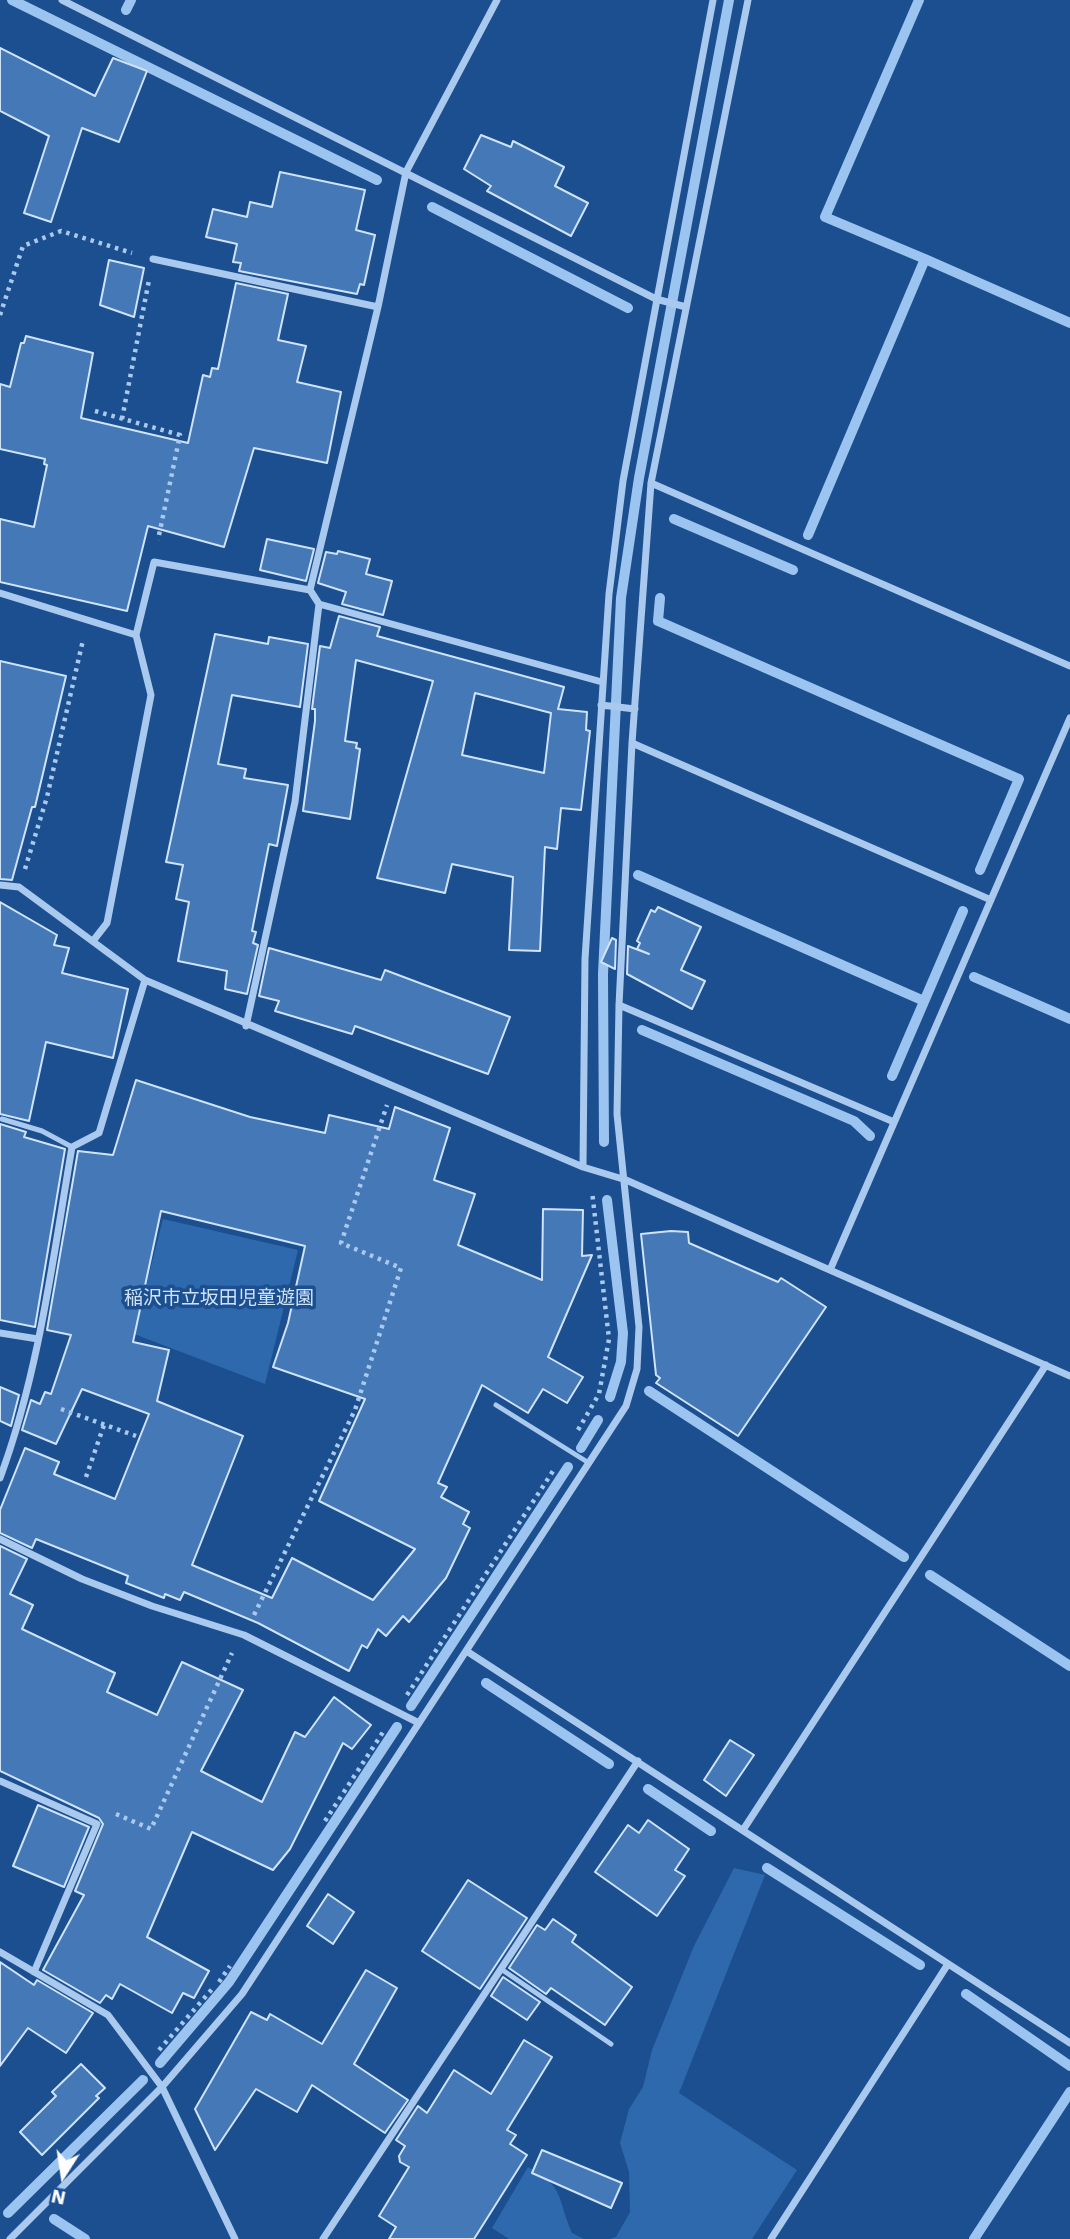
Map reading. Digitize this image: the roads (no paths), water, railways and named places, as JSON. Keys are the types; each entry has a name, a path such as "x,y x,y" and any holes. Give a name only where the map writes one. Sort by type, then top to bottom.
{"street":[{"path":"62,0 659,300 684,306"},
{"path":"246,1026 295,802 319,604 310,590 378,307 406,172 497,0"},
{"path":"587,1168 585,959 604,705 602,682 623,481 713,0"},
{"path":"10,2239 162,2087 243,1994 626,1406 637,1369 639,1326 626,1180 617,1114 632,743 631,708 651,484 684,306 748,0"},
{"path":"153,259 378,307"},
{"path":"651,484 1070,666"},
{"path":"93,942 107,923 151,695 136,635 154,562 310,590"},
{"path":"0,593 136,635"},
{"path":"319,604 602,682"},
{"path":"604,705 631,708"},
{"path":"830,1270 1070,718"},
{"path":"632,743 991,900"},
{"path":"0,885 19,887 145,980 393,1088 587,1168 626,1180 1070,1376"},
{"path":"0,1478 11,1447 38,1339 72,1147 99,1133 145,980"},
{"path":"620,1005 894,1122"},
{"path":"0,1333 38,1339"},
{"path":"743,1830 1046,1365"},
{"path":"0,1539 82,1579 152,1606 244,1635 419,1723"},
{"path":"468,1652 1070,2043"},
{"path":"323,2239 638,1761"},
{"path":"0,1781 97,1824 34,1972"},
{"path":"0,1952 108,2015 162,2087 235,2239"},
{"path":"771,2239 947,1964"}],"lane":[{"path":"2,1119 41,1130 72,1147"},
{"path":"496,1405 589,1463"},
{"path":"501,1969 611,2044"}],"waterway":[{"path":"12,0 377,180"},
{"path":"126,10 131,0"},
{"path":"604,1142 603,974 621,598 639,478 729,0"},
{"path":"919,0 825,217 925,259"},
{"path":"432,207 628,308"},
{"path":"808,535 925,259 1070,323"},
{"path":"674,519 793,570"},
{"path":"660,598 658,621 1019,779 980,870"},
{"path":"638,875 924,1001"},
{"path":"892,1076 963,911"},
{"path":"974,977 1070,1019"},
{"path":"642,1030 854,1121 870,1136"},
{"path":"607,1200 623,1333 621,1362 610,1397"},
{"path":"649,1391 904,1557"},
{"path":"581,1448 598,1420"},
{"path":"411,1706 568,1467"},
{"path":"930,1575 1070,1666"},
{"path":"486,1683 609,1764"},
{"path":"160,2063 229,1982 397,1727"},
{"path":"648,1789 711,1831"},
{"path":"767,1868 920,1965"},
{"path":"966,1994 1070,2066"},
{"path":"8,2213 143,2080"},
{"path":"974,2239 1070,2092"},
{"path":"54,2219 85,2239"}],"park label":[{"name":"稲沢市立坂田児童遊園","path":"219,1298"}]}
